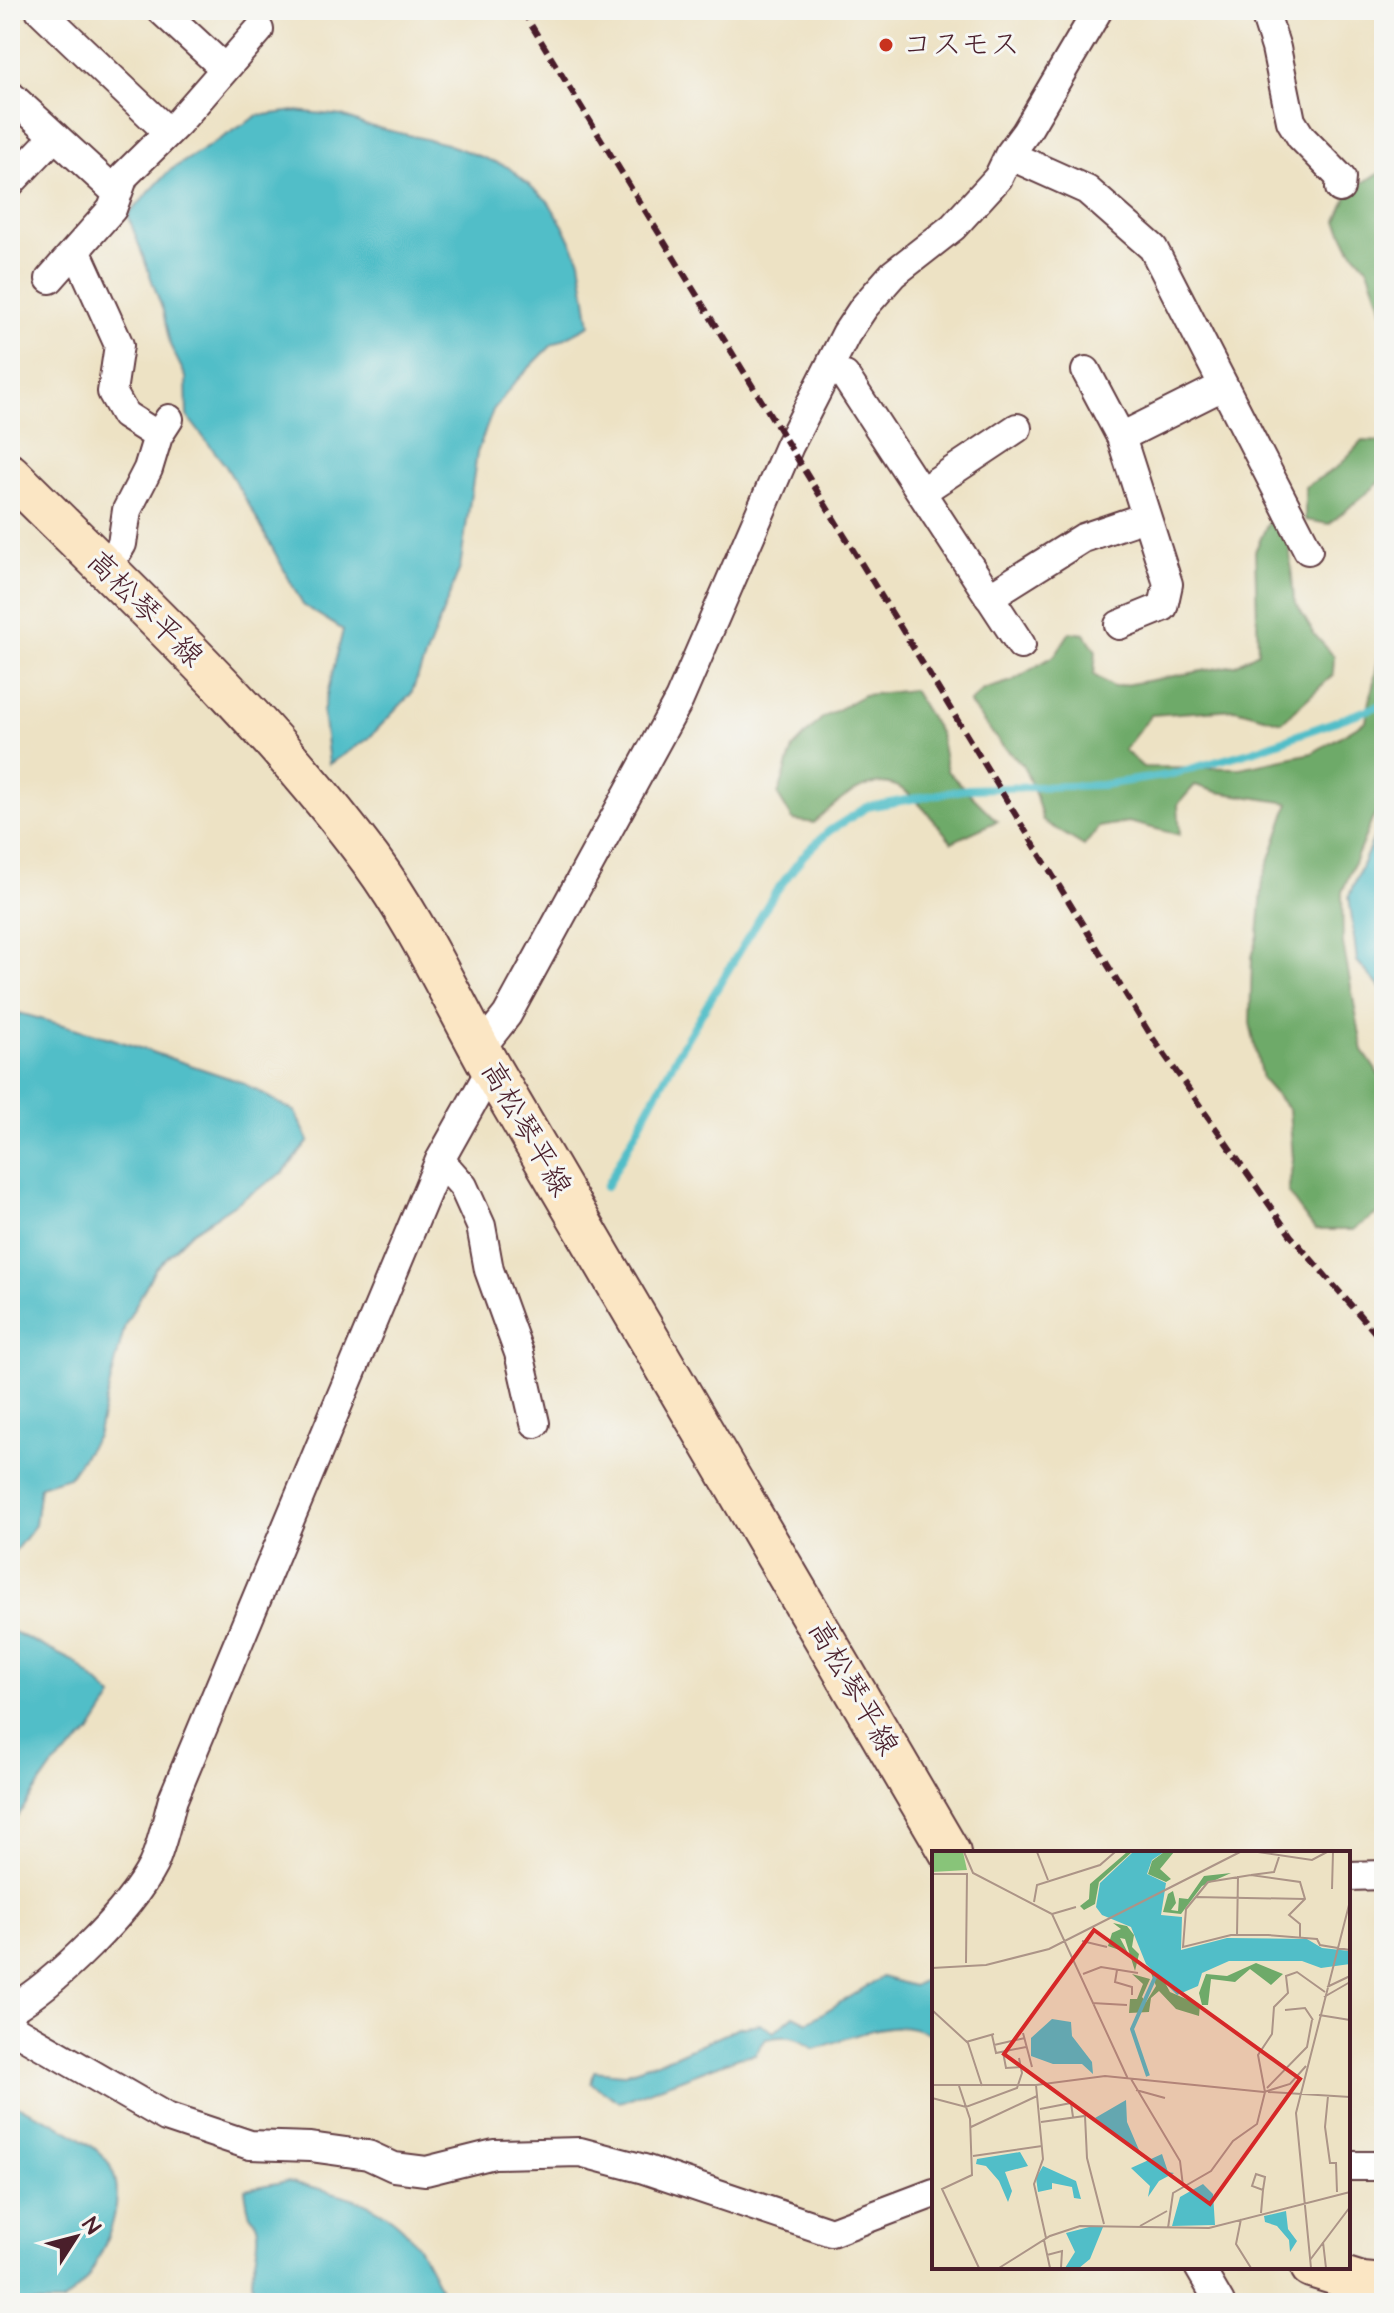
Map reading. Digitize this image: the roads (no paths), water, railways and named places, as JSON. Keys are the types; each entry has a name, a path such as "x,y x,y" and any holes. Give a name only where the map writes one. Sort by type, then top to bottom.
{"main road":[{"name":"高松琴平線","path":"10,474 253,716 372,862 426,948 485,1059 949,1851"},
{"path":"1317,2269 1362,2283 1384,2285"}],"street":[{"path":"40,10 168,132"},
{"path":"161,10 225,69"},
{"path":"10,2010 54,1980 128,1902 153,1864 173,1799 485,1059 679,700 789,446 846,334 864,307 893,274 953,227 998,178 1098,10"},
{"path":"1264,10 1276,48 1291,121 1301,137 1341,178 1340,188"},
{"path":"50,279 112,209 124,176 168,132 259,30"},
{"path":"10,95 117,193"},
{"path":"10,183 55,136"},
{"path":"1009,155 1087,190 1153,248 1308,550"},
{"path":"76,250 119,345 112,392 125,415 164,427 148,469 127,510 122,544 106,570"},
{"path":"1086,371 1121,437 1168,584 1163,607 1119,625"},
{"path":"845,376 1021,645"},
{"path":"1121,437 1223,386"},
{"path":"921,492 1017,428"},
{"path":"989,597 1083,538 1145,517"},
{"path":"440,1160 463,1186 481,1226 489,1270 519,1353 535,1423"},
{"path":"1350,1876 1384,1875"},
{"path":"10,2027 166,2117 250,2145 310,2147 368,2155 394,2167 426,2171 494,2154 580,2152 644,2169 831,2232 932,2194"},
{"path":"1350,2166 1384,2166"},
{"path":"1200,2269 1220,2303"}],"water":[{"path":"295,111 342,116 365,125 447,144 508,167 548,201 565,229 580,260 590,325 552,345 493,410 477,453 460,568 411,694 368,739 329,764 323,711 343,630 303,605 225,465 187,416 186,377 170,345 163,311 128,215 169,171 257,116"},
{"path":"1384,814 1384,992 1357,961 1349,896"},
{"path":"19,1013 110,1038 241,1082 295,1112 309,1141 284,1172 192,1232 155,1269 125,1325 97,1436 69,1477 40,1486 35,1525 10,1557 10,1037"},
{"path":"10,1630 75,1662 113,1697 90,1733 52,1767 10,1827"},
{"path":"932,1976 932,2035 905,2027 890,2027 814,2049 792,2037 766,2039 755,2054 739,2057 620,2102 591,2083 594,2071 622,2074 674,2056 739,2027 760,2024 774,2032 794,2015 808,2022 882,1977 913,1986"},
{"path":"10,2103 58,2125 93,2147 111,2168 116,2183 114,2216 103,2249 85,2281 62,2303 10,2303"},
{"path":"287,2181 370,2205 399,2224 421,2252 448,2303 262,2302 252,2285 258,2235 245,2189"}],"waterway":[{"path":"606,1187 681,1048 774,894 804,855 829,831 867,807 968,789 1102,785 1169,775 1253,751 1384,704"}],"railway":[{"path":"522,10 1150,1034 1291,1236 1384,1343"}],"place":[{"name":"コスモス","path":"886,45"}]}
